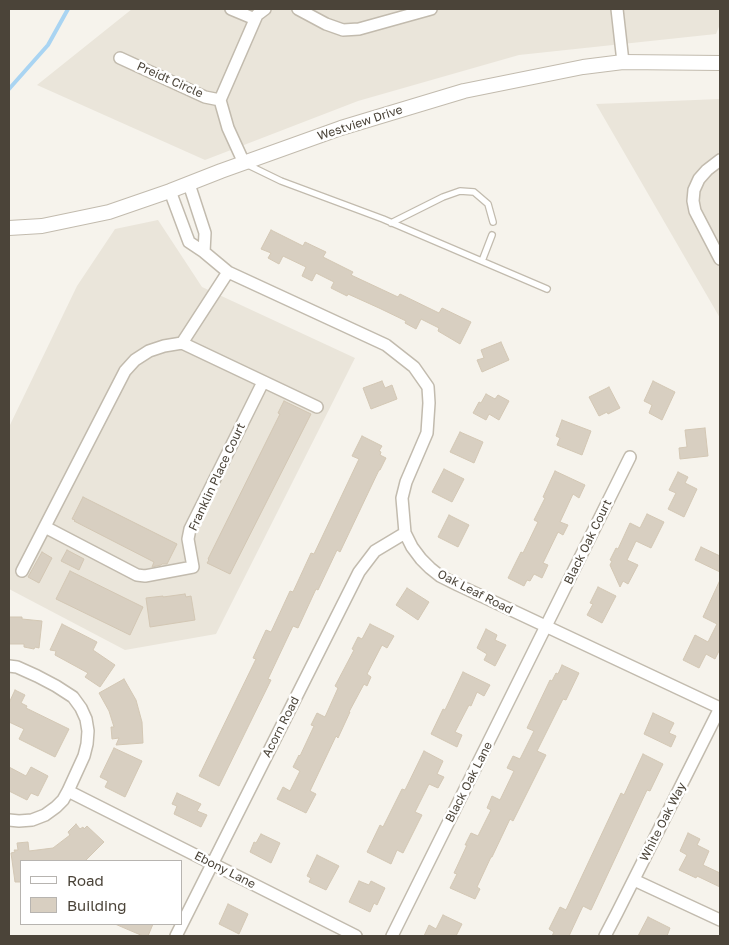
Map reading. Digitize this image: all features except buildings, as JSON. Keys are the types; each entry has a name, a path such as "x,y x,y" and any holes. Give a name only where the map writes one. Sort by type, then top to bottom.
{"street":[{"path":"231,9 255,20"},
{"name":"Preidt Circle","path":"244,163 228,128 220,100 257,15 264,9"},
{"path":"298,9 326,24 343,30 359,29 431,9"},
{"path":"616,9 623,62"},
{"name":"Preidt Circle","path":"120,58 205,97 220,100"},
{"name":"Westview Drive","path":"9,228 42,226 109,212 341,128 464,91 583,67 623,62 720,63"},
{"path":"720,160 707,170 700,179 694,190 693,201 695,211 720,259"},
{"path":"189,184 205,233 204,252"},
{"name":"Oak Leaf Road","path":"170,191 189,242 228,272 386,345 414,367 428,387 430,404 427,433 406,482 402,498 405,533 421,559 440,576 720,708"},
{"path":"182,343 228,272"},
{"path":"22,571 125,371 135,360 149,351 182,343 317,407"},
{"name":"Franklin Place Court","path":"45,527 137,575 145,576 193,567 188,539 190,529 263,382"},
{"name":"Black Oak Court","path":"546,627 630,457"},
{"name":"Acorn Road","path":"182,924 359,572 376,551 405,533"},
{"name":"Black Oak Lane","path":"392,936 546,627"},
{"path":"9,666 17,667 37,676 73,697 86,719 88,731 84,756 63,800 45,815 32,820 9,820"},
{"name":"White Oak Way","path":"605,936 720,708"},
{"name":"Ebony Lane","path":"68,791 356,936"},
{"path":"634,880 720,920"}],"lane":[{"path":"244,163 282,181 391,223 547,289"},
{"path":"391,223 443,197 460,191 474,192 488,204 493,222"},
{"path":"482,261 492,235"}],"shaded area":[{"path":"132,9 720,9 720,24 716,34 519,55 358,101 205,160 37,85"},
{"path":"720,99 720,318 596,104"},
{"path":"158,220 202,287 355,358 216,634 125,650 9,589 9,427 77,286 115,229"}],"waterway":[{"path":"9,89 48,45 68,9"}]}
